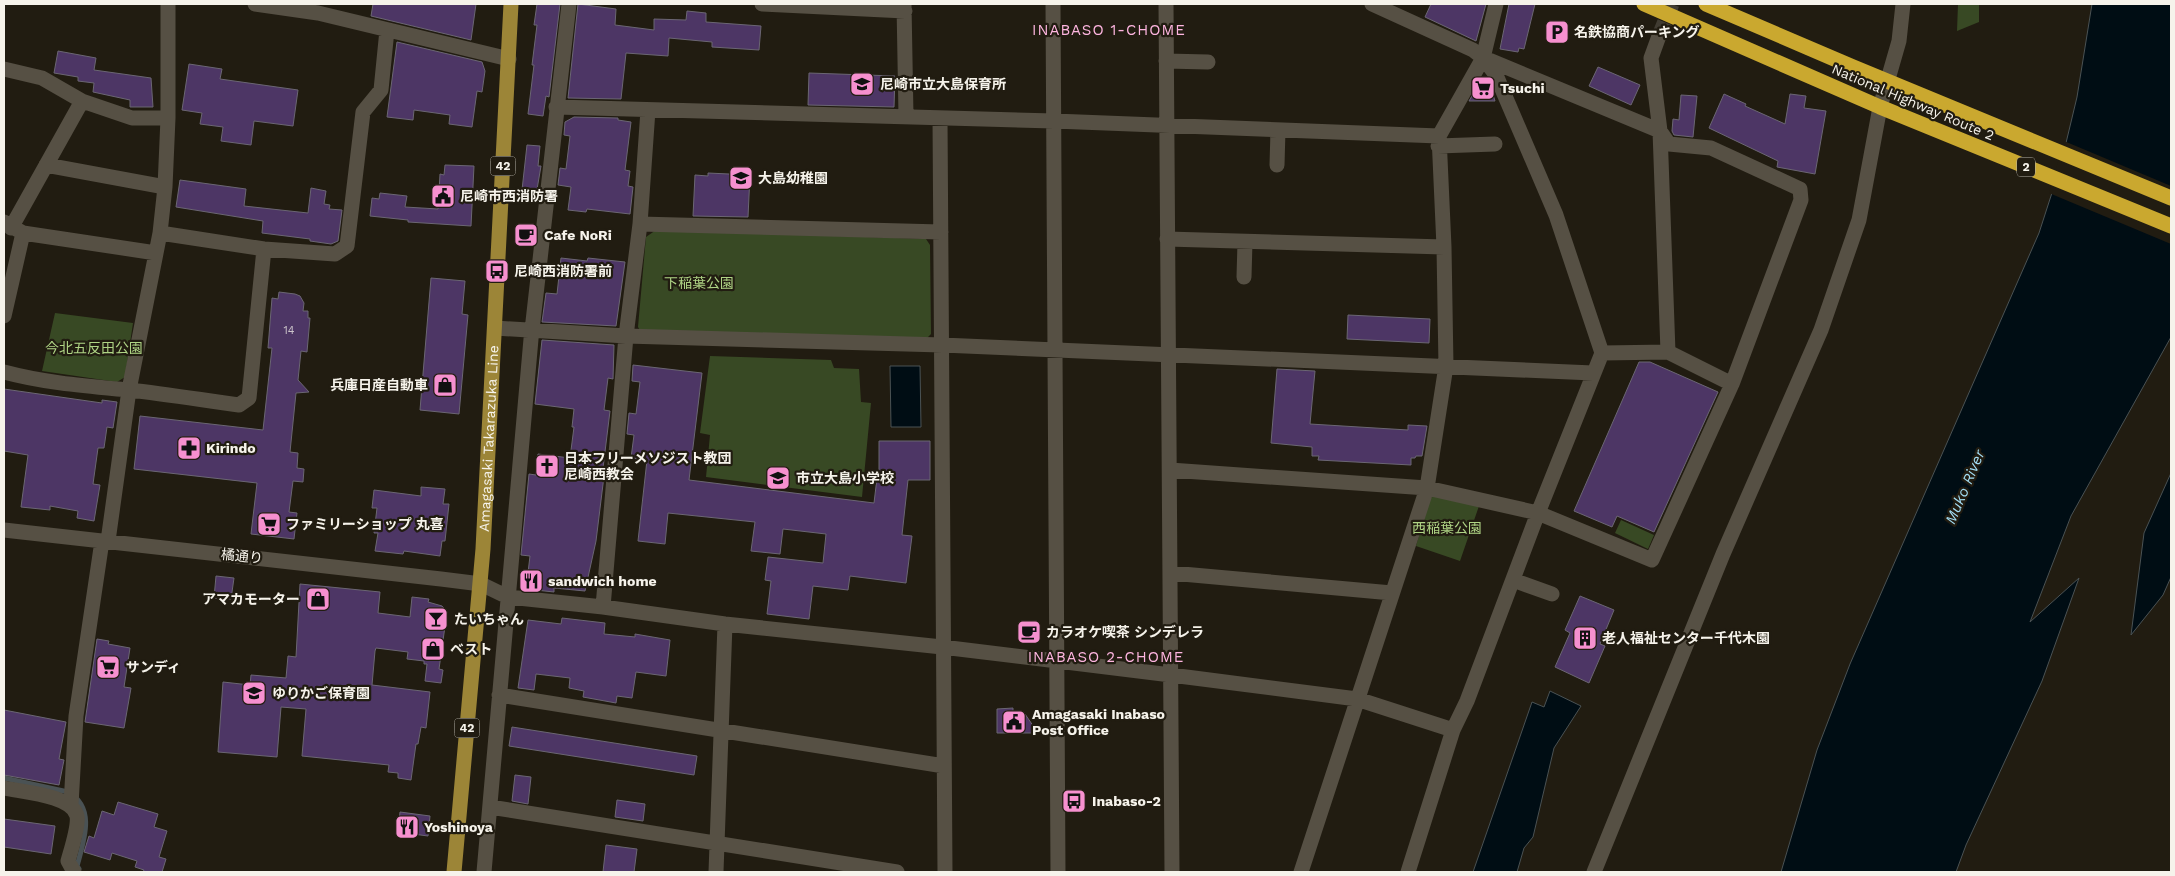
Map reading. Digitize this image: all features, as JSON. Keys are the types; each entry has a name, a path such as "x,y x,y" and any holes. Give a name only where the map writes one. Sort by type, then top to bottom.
{"highway":[{"name":"National Highway Route 2","path":"1644,4 1880,108 2171,226"},
{"name":"National Highway Route 2","path":"1706,4 1888,82 2171,198"}],"main road":[{"name":"Amagasaki Takarazuka Line","path":"454,872 481,584 512,4"}],"street":[{"path":"74,872 68,861 77,819 71,805 76,716 129,390 160,233 165,187 168,118 168,4"},
{"path":"255,4 318,13 509,59"},
{"path":"484,872 532,331 568,4"},
{"path":"762,4 904,8 906,116"},
{"path":"1053,4 1058,872"},
{"path":"1166,4 1166,239 1169,354 1172,872"},
{"path":"1372,4 1473,50 1483,58 1496,75 1556,215 1602,353 1538,513 1467,701 1453,730 1408,872"},
{"path":"1301,872 1427,488 1446,366 1444,247 1438,141 1483,58 1496,4"},
{"path":"1594,872 1723,554 1821,330 1859,220 1880,108 1899,41 1903,4"},
{"path":"160,233 264,249 334,254 347,246 363,112 381,90 387,30"},
{"path":"1660,36 1651,58 1660,131 1668,352"},
{"path":"1170,470 1427,488 1538,513 1652,560 1732,384 1801,200 1800,189 1711,148 1669,144 1660,131 1483,58"},
{"path":"1166,61 1208,62"},
{"path":"4,69 42,78 82,101 132,118 168,118"},
{"path":"4,316 13,228 82,101"},
{"path":"556,106 906,116 1278,130 1495,144"},
{"path":"604,607 626,336 640,224 648,110"},
{"path":"940,118 944,607 942,647 945,872"},
{"path":"1277,165 1278,130"},
{"path":"46,165 165,187"},
{"path":"640,224 941,232"},
{"path":"13,228 156,253"},
{"path":"1166,239 1444,247"},
{"path":"1244,277 1245,242"},
{"path":"4,372 28,379 239,405 249,398 264,249"},
{"path":"495,328 626,336 942,345 1593,373"},
{"path":"1602,353 1668,352 1732,384"},
{"name":"橘通り","path":"4,530 481,584 508,597 604,607 726,624 942,647 1357,699 1453,730"},
{"path":"1171,573 1392,593"},
{"path":"1513,580 1552,594"},
{"path":"716,872 720,731 726,624"},
{"path":"500,695 944,766"},
{"path":"4,788 61,800 71,805"},
{"path":"490,807 897,872"}],"green space":[{"path":"1958,4 1979,4 1979,22 1957,31"},
{"name":"下稲葉公園","path":"656,230 926,239 930,245 931,334 925,340 641,332 638,327 646,237"},
{"name":"今北五反田公園","path":"55,313 133,323 125,377 117,382 42,371"},
{"path":"710,356 831,360 834,368 859,369 861,402 871,403 862,497 706,477 710,435 700,433"},
{"name":"西稲葉公園","path":"1435,496 1479,506 1460,561 1416,546 1430,498"},
{"path":"1621,520 1654,535 1648,549 1615,533"}],"water":[{"name":"Muko River","path":"2092,4 2171,4 2171,337 2071,516 2030,622 2079,578 2042,681 1966,845 1956,872 1781,872 1817,750 1850,664 2039,233 2060,168 2077,97"},
{"path":"890,366 920,366 921,427 891,427"},
{"path":"2171,473 2171,577 2163,595 2131,635 2144,533"},
{"path":"1550,691 1581,706 1554,748 1533,837 1524,848 1517,872 1473,872 1532,702 1544,707"}],"pier":[{"path":"2064,141 2171,186 2171,244 2049,193"}],"building":[{"path":"373,4 476,4 471,40 371,16"},
{"path":"537,4 560,4 549,97 546,96 543,116 528,114 534,65 532,65 537,25 534,25"},
{"path":"578,4 616,9 615,25 654,30 654,19 686,20 687,11 706,13 706,22 761,26 759,50 712,47 712,42 669,38 668,56 626,53 621,99 568,98"},
{"path":"1431,4 1486,4 1476,41 1425,17"},
{"path":"1509,4 1535,4 1524,49 1519,48 1518,52 1500,49"},
{"path":"397,42 482,62 485,71 482,92 477,91 472,127 449,124 450,115 414,110 413,120 387,117"},
{"path":"58,51 96,58 94,70 151,78 153,107 130,107 130,100 93,92 94,83 78,81 78,77 54,73"},
{"path":"189,64 222,69 220,79 298,90 293,126 254,121 251,145 221,141 223,127 200,124 202,113 182,110"},
{"path":"1598,67 1640,85 1631,105 1589,86"},
{"path":"809,73 895,76 894,107 808,105"},
{"name":"Tsuchi","path":"1480,82 1491,88 1495,101 1469,101"},
{"path":"1724,94 1746,104 1745,106 1785,124 1790,94 1806,96 1804,108 1826,111 1815,174 1777,167 1778,161 1709,128"},
{"path":"1681,95 1697,96 1693,137 1674,135 1672,131 1673,119 1679,120"},
{"path":"574,117 618,118 618,120 631,122 625,170 630,171 628,186 633,187 630,214 587,209 586,212 568,210 571,187 558,185 560,168 566,169 570,136 564,135 565,122"},
{"path":"527,145 540,146 538,166 541,166 535,201 521,199"},
{"path":"445,165 474,166 471,226 408,222 408,220 370,216 372,198 379,199 380,193 407,196 405,207 438,209 440,174 444,175"},
{"path":"708,173 750,175 748,217 693,216 695,175 708,176"},
{"path":"180,180 246,189 244,206 308,213 311,188 326,191 324,204 330,205 329,209 342,210 338,241 331,244 310,241 310,239 262,233 263,221 176,207"},
{"path":"561,258 587,261 588,258 625,262 616,326 542,322 546,293 557,294"},
{"path":"431,278 465,281 462,314 468,315 459,414 420,410"},
{"path":"279,292 300,296 304,303 303,311 308,311 308,318 310,318 307,352 301,351 298,380 309,392 296,393 290,452 298,453 297,468 304,469 303,482 293,481 289,512 297,513 294,539 251,534 257,483 134,469 140,416 263,430 272,348 268,348 272,298 278,299"},
{"path":"1348,315 1430,319 1429,343 1347,339"},
{"path":"542,340 614,345 613,379 608,378 604,410 610,411 603,468 605,468 596,541 585,591 554,588 554,592 526,589 530,556 521,555 529,474 536,475 538,454 570,458 574,427 572,427 574,409 535,404"},
{"path":"1639,362 1650,362 1718,392 1654,532 1617,516 1612,527 1574,511"},
{"path":"633,365 702,373 689,480 874,503 877,478 879,478 879,441 930,441 930,480 908,480 902,535 912,536 906,583 850,576 848,590 813,586 809,619 767,614 771,581 765,580 768,557 823,563 826,534 783,529 780,554 751,551 755,522 668,513 665,544 638,541 647,460 631,458 634,435 627,434 629,413 636,414 640,382 632,381"},
{"path":"1277,369 1315,371 1310,424 1408,430 1408,425 1427,426 1422,456 1411,458 1411,465 1318,460 1319,456 1312,456 1312,447 1271,443"},
{"path":"4,389 102,403 102,400 117,402 113,428 107,427 104,448 98,448 93,484 100,485 94,521 77,518 78,511 50,506 50,510 21,507 28,455 4,451"},
{"path":"421,487 445,489 443,504 449,504 445,541 442,541 440,556 404,551 403,554 375,551 378,533 374,533 377,508 372,508 374,490 421,496"},
{"path":"216,576 234,578 231,599 214,598"},
{"path":"300,584 380,592 378,613 410,617 412,597 429,599 428,602 442,606 447,612 439,669 443,670 441,683 425,681 427,664 424,664 424,661 407,659 408,652 376,648 375,651 372,685 430,692 426,728 421,727 418,744 416,744 411,780 398,778 398,773 388,772 389,765 302,756 306,709 281,707 277,757 218,752 223,682 250,685 251,675 286,678 288,656 296,657"},
{"name":"老人福祉センター千代木園","path":"1580,596 1614,610 1600,644 1605,646 1589,683 1555,667 1570,633 1565,630"},
{"path":"562,618 605,623 604,634 635,637 635,634 670,640 666,676 636,672 632,698 617,696 616,703 583,697 584,691 569,688 570,678 536,674 534,690 518,688 528,620 561,624"},
{"name":"サンディ","path":"97,639 109,641 108,644 130,648 124,687 131,688 124,728 85,722"},
{"path":"1013,708 1013,714 1025,714 1038,733 997,733 997,709"},
{"path":"4,710 66,722 59,759 64,760 59,785 4,775"},
{"path":"512,727 697,756 694,775 509,746"},
{"path":"515,775 531,777 528,804 512,801"},
{"path":"617,800 645,804 643,821 615,817"},
{"path":"118,802 158,814 154,827 167,831 159,857 166,859 162,872 143,872 144,870 135,867 137,861 112,853 110,860 84,852 89,836 94,838 102,811 114,815"},
{"path":"400,812 430,816 428,836 398,832"},
{"path":"4,819 55,826 51,854 4,847"},
{"path":"606,845 637,849 634,872 603,872"}],"waterway":[{"path":"4,778 68,792 77,799 82,807 86,825 77,866 79,869"}],"tunnel":[{"path":"1659,36 1672,4"}],"place":[{"name":"名鉄協商パーキング","path":"1557,32"},
{"name":"尼崎市立大島保育所","path":"862,84"},
{"name":"Tsuchi","path":"1483,88"},
{"name":"大島幼稚園","path":"741,178"},
{"name":"尼崎市西消防署","path":"443,196"},
{"name":"Cafe NoRi","path":"526,235"},
{"name":"尼崎西消防署前","path":"497,271"},
{"name":"兵庫日産自動車","path":"445,385"},
{"name":"Kirindo","path":"189,448"},
{"name":"日本フリーメソジスト教団 尼崎西教会","path":"547,466"},
{"name":"市立大島小学校","path":"778,478"},
{"name":"ファミリーショップ 丸喜","path":"269,524"},
{"name":"sandwich home","path":"531,581"},
{"name":"アマカモーター","path":"318,599"},
{"name":"たいちゃん","path":"436,619"},
{"name":"カラオケ喫茶 シンデレラ","path":"1029,632"},
{"name":"老人福祉センター千代木園","path":"1585,638"},
{"name":"ベスト","path":"433,649"},
{"name":"サンディ","path":"108,667"},
{"name":"ゆりかご保育園","path":"254,693"},
{"name":"Amagasaki Inabaso Post Office","path":"1014,722"},
{"name":"Inabaso-2","path":"1074,801"},
{"name":"Yoshinoya","path":"407,827"}],"district":[{"name":"INABASO 1-CHOME","path":"1109,30"},
{"name":"INABASO 2-CHOME","path":"1106,657"}]}
